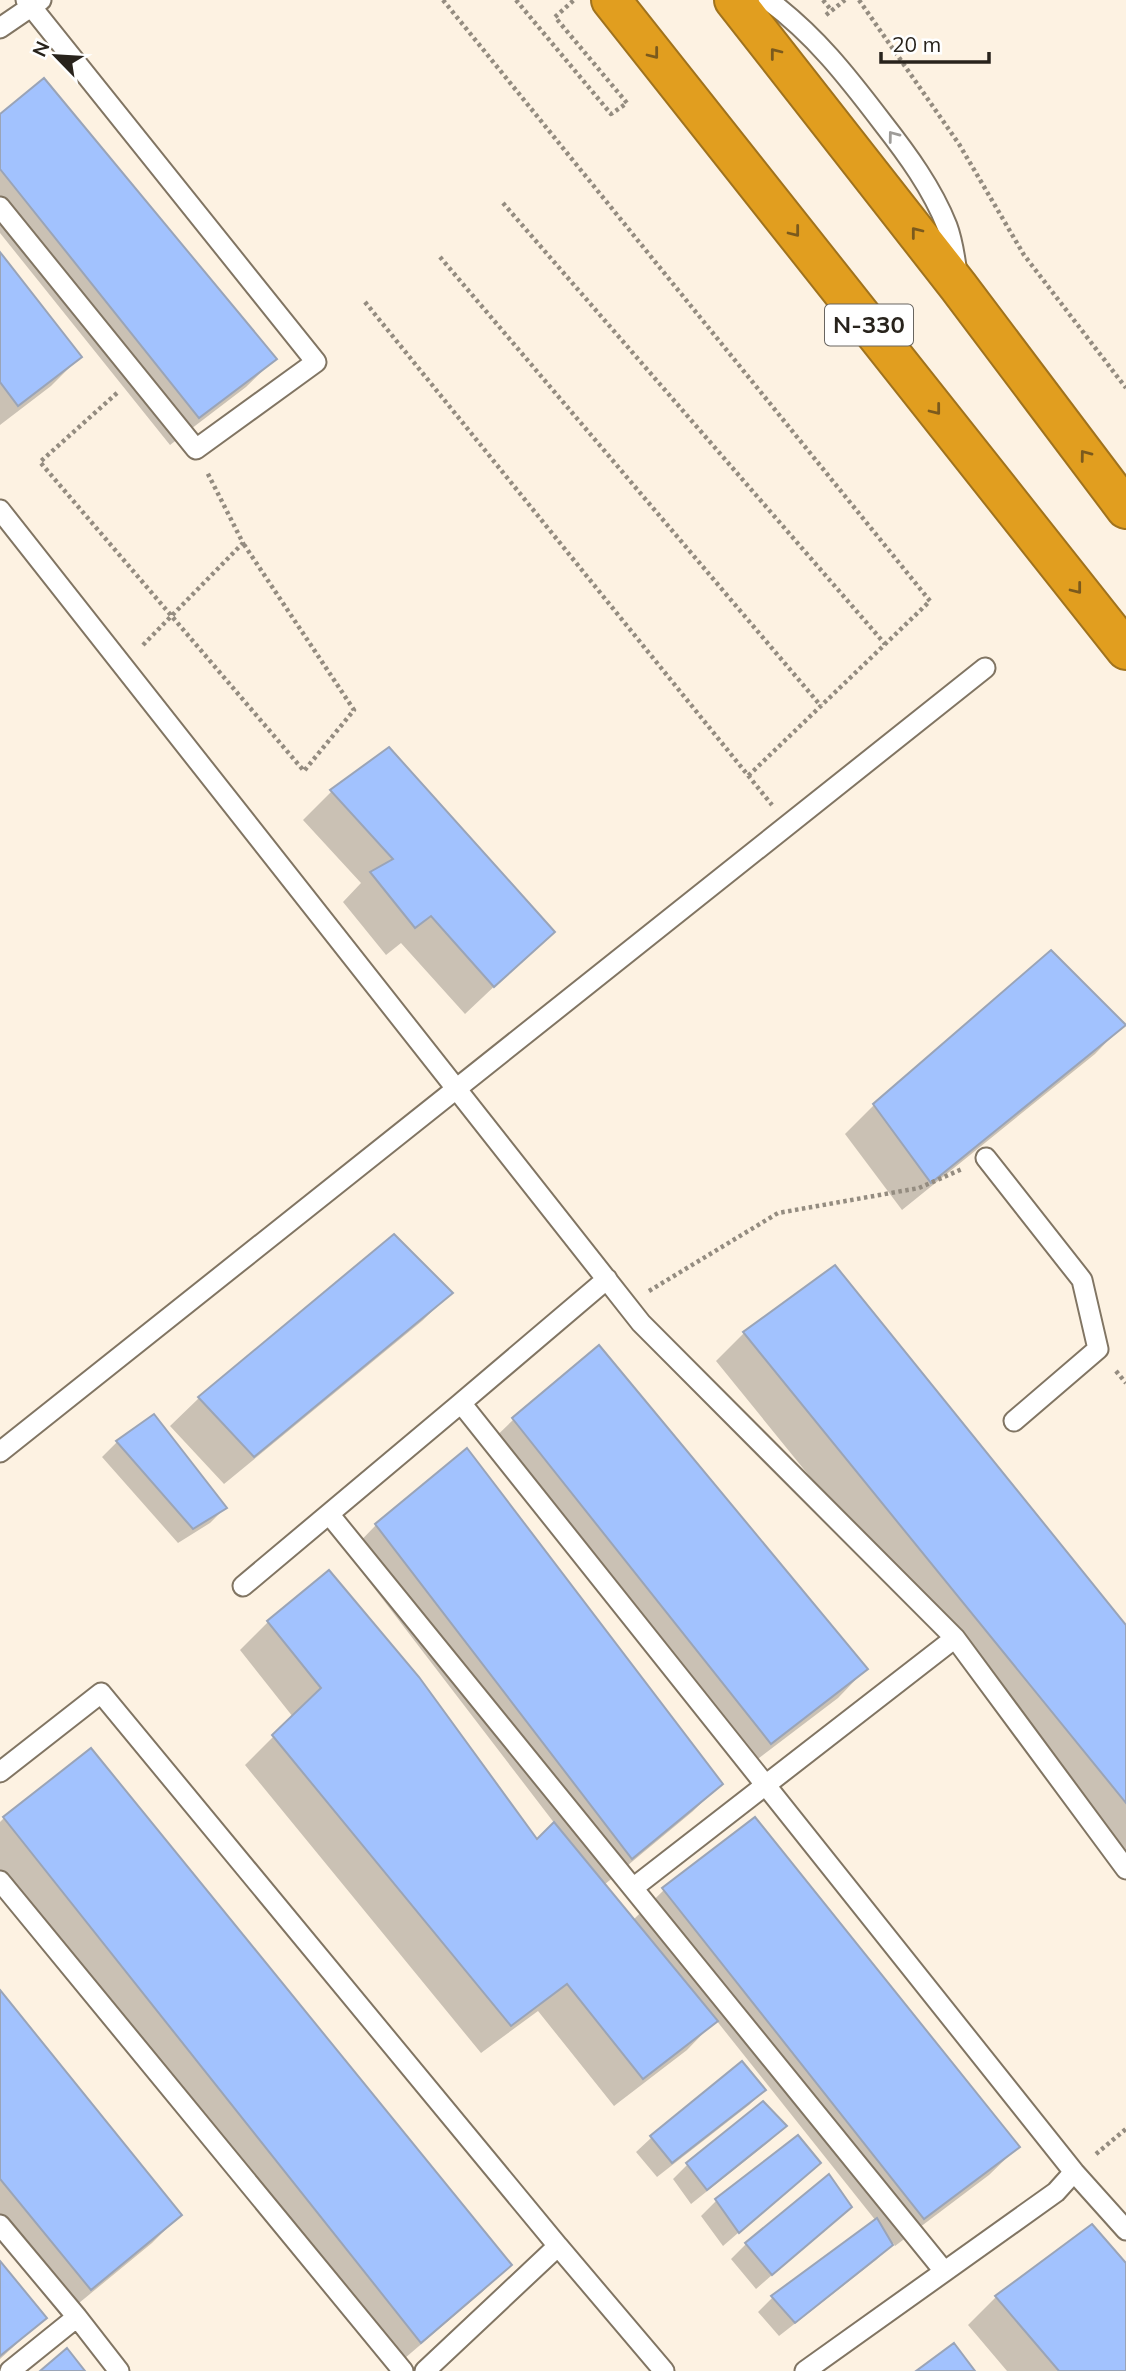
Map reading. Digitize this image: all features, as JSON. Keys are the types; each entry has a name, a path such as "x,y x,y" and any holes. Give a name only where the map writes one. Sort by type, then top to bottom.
{"highway":[{"name":"N-330","path":"611,0 1126,650"},
{"path":"734,0 958,285 1126,509"}],"lane":[{"path":"768,0 799,24 822,47 913,164 932,194 949,230 958,285"},
{"path":"0,28 33,2 316,362 196,449 0,207"},
{"path":"0,510 641,1323 955,1638 1126,1869"},
{"path":"0,1452 985,668"},
{"path":"986,1158 1082,1280 1098,1349 1014,1421"},
{"path":"243,1586 607,1279"},
{"path":"461,1403 1074,2172 1126,2230"},
{"path":"329,1514 944,2272"},
{"path":"633,1888 955,1638"},
{"path":"0,1772 101,1692 664,2371"},
{"path":"0,1881 403,2371"},
{"path":"805,2371 1056,2192 1074,2172"},
{"path":"0,2225 78,2317 119,2371"},
{"path":"425,2371 558,2246"},
{"path":"10,2371 78,2317"}],"path":[{"path":"443,0 930,601 748,776"},
{"path":"516,0 611,114 627,103 555,17 574,0"},
{"path":"823,0 831,10"},
{"path":"859,0 960,145 1024,255 1126,388"},
{"path":"503,203 885,644"},
{"path":"440,257 821,706"},
{"path":"365,302 788,825"},
{"path":"136,376 40,462 304,771 354,710 243,544 196,449"},
{"path":"123,666 243,544"},
{"path":"627,1305 778,1213 919,1188 986,1158"},
{"path":"1074,2172 1126,2129"}],"building":[{"path":"44,78 277,359 199,418 0,169 0,114"},
{"path":"0,252 82,357 18,406 0,382"},
{"path":"389,747 555,932 494,987 431,916 415,928 370,872 393,859 330,790"},
{"path":"1051,950 1126,1025 931,1183 873,1104"},
{"path":"394,1234 453,1293 254,1457 198,1397"},
{"path":"835,1265 1126,1625 1126,1803 743,1332"},
{"path":"599,1345 868,1669 771,1744 512,1418"},
{"path":"154,1414 227,1508 193,1529 116,1441"},
{"path":"467,1448 723,1784 632,1859 375,1524"},
{"path":"329,1570 419,1677 537,1839 554,1822 718,2021 643,2079 567,1984 511,2026 272,1735 321,1688 267,1621"},
{"path":"91,1748 512,2265 421,2343 3,1817"},
{"path":"755,1817 1020,2147 924,2219 662,1888"},
{"path":"0,1990 182,2215 91,2290 0,2179"},
{"path":"742,2061 766,2090 672,2163 650,2136"},
{"path":"763,2101 787,2126 707,2190 686,2163"},
{"path":"798,2135 821,2163 739,2233 715,2199"},
{"path":"829,2174 852,2207 772,2275 745,2243"},
{"path":"877,2218 893,2245 795,2323 771,2296"},
{"path":"1092,2224 1126,2263 1126,2371 1059,2371 995,2296"},
{"path":"0,2261 47,2318 0,2356"},
{"path":"954,2343 975,2371 916,2371"},
{"path":"67,2348 85,2371 40,2371"}]}
